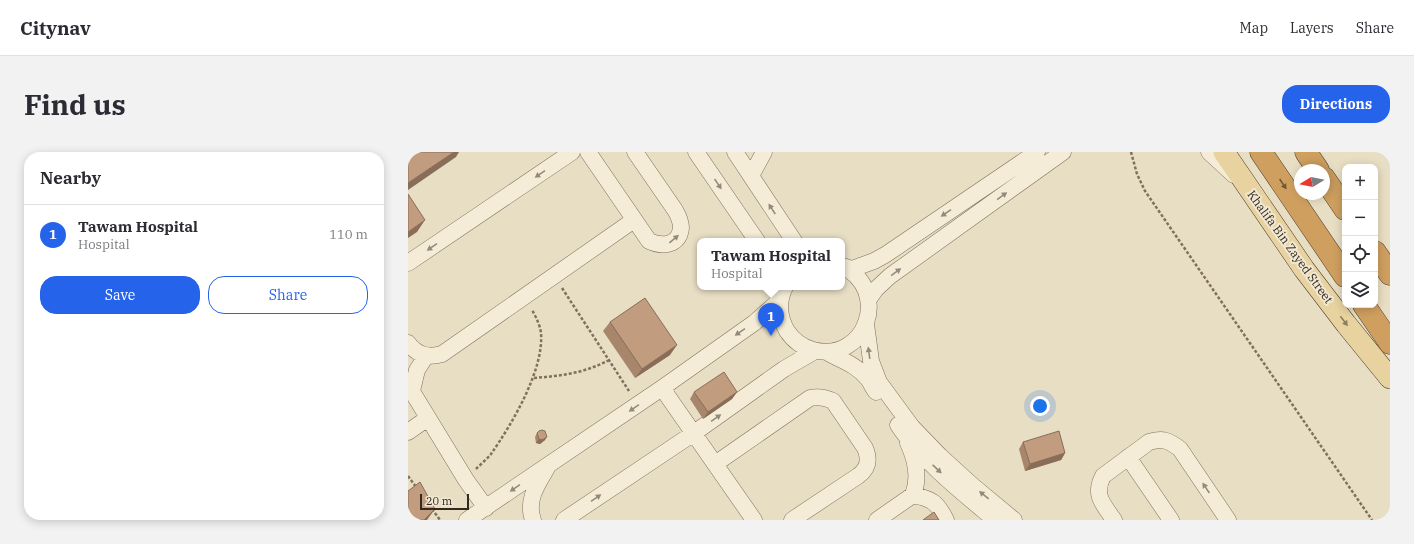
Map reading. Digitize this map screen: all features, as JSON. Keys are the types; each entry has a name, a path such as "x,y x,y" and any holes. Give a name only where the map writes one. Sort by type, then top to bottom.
{"highway":[{"path":"1261,152 1342,272"},
{"path":"1306,152 1314,164"},
{"path":"1330,187 1342,205"},
{"path":"1378,256 1390,274"},
{"path":"1366,308 1390,343"}],"main road":[{"name":"Khalifa Bin Zayed Street","path":"1224,152 1309,275 1346,324 1390,378"}],"street":[{"path":"408,263 572,152"},
{"path":"588,152 649,241 666,245 674,241 679,234 681,226 675,210 635,152"},
{"path":"696,152 755,238"},
{"path":"734,152 792,238"},
{"path":"751,176 764,152"},
{"path":"845,267 852,269 879,258 1037,152"},
{"path":"869,299 890,276 1063,152"},
{"path":"1209,152 1228,170 1245,183"},
{"path":"408,342 414,350 426,356 442,354 634,220"},
{"path":"564,520 694,433 784,369 820,351 834,351 850,344 856,339 866,324 869,312 869,299 866,289 860,280 845,267"},
{"path":"782,291 780,306 782,319 788,332 802,346 820,351 849,363 859,370 868,379 904,434 933,466 996,520"},
{"path":"469,520 638,405 754,323 782,291"},
{"path":"866,324 870,361 879,382 912,427 940,456 1014,520"},
{"path":"426,356 417,370 410,388 466,480 486,508"},
{"path":"662,388 754,520"},
{"path":"715,464 810,398 818,396 826,397 833,401 865,448 868,454 867,467 858,476 792,520"},
{"path":"408,432 428,418"},
{"path":"877,520 913,495 917,482 917,470 913,455 904,434"},
{"path":"1114,520 1100,497 1098,490 1100,482 1109,471 1149,442 1165,439 1180,449 1228,520"},
{"path":"1128,457 1171,520"},
{"path":"533,520 530,512 530,503 548,465"},
{"path":"913,495 931,500 937,504 946,520"}],"path":[{"path":"1131,152 1137,174 1145,191 1372,520"},
{"path":"554,276 638,405"},
{"path":"466,480 491,455 534,378 541,342 541,331 538,320 524,298"},
{"path":"534,378 554,377 577,373 596,367 609,360"},
{"path":"408,476 417,489"},
{"path":"431,507 440,520"}],"building":[{"path":"408,152 454,152 408,183"},
{"path":"408,194 425,220 408,232"},
{"path":"645,298 677,345 642,369 610,322"},
{"path":"724,372 737,392 708,412 694,392"},
{"path":"542,430 545,431 547,437 542,440 539,439 537,433"},
{"path":"1059,431 1065,453 1030,464 1023,442"},
{"path":"420,482 435,509 424,520 408,520 408,491"},
{"path":"934,512 939,520 923,520"}],"place":[{"name":"Tawam Hospital","path":"771,336"}]}
